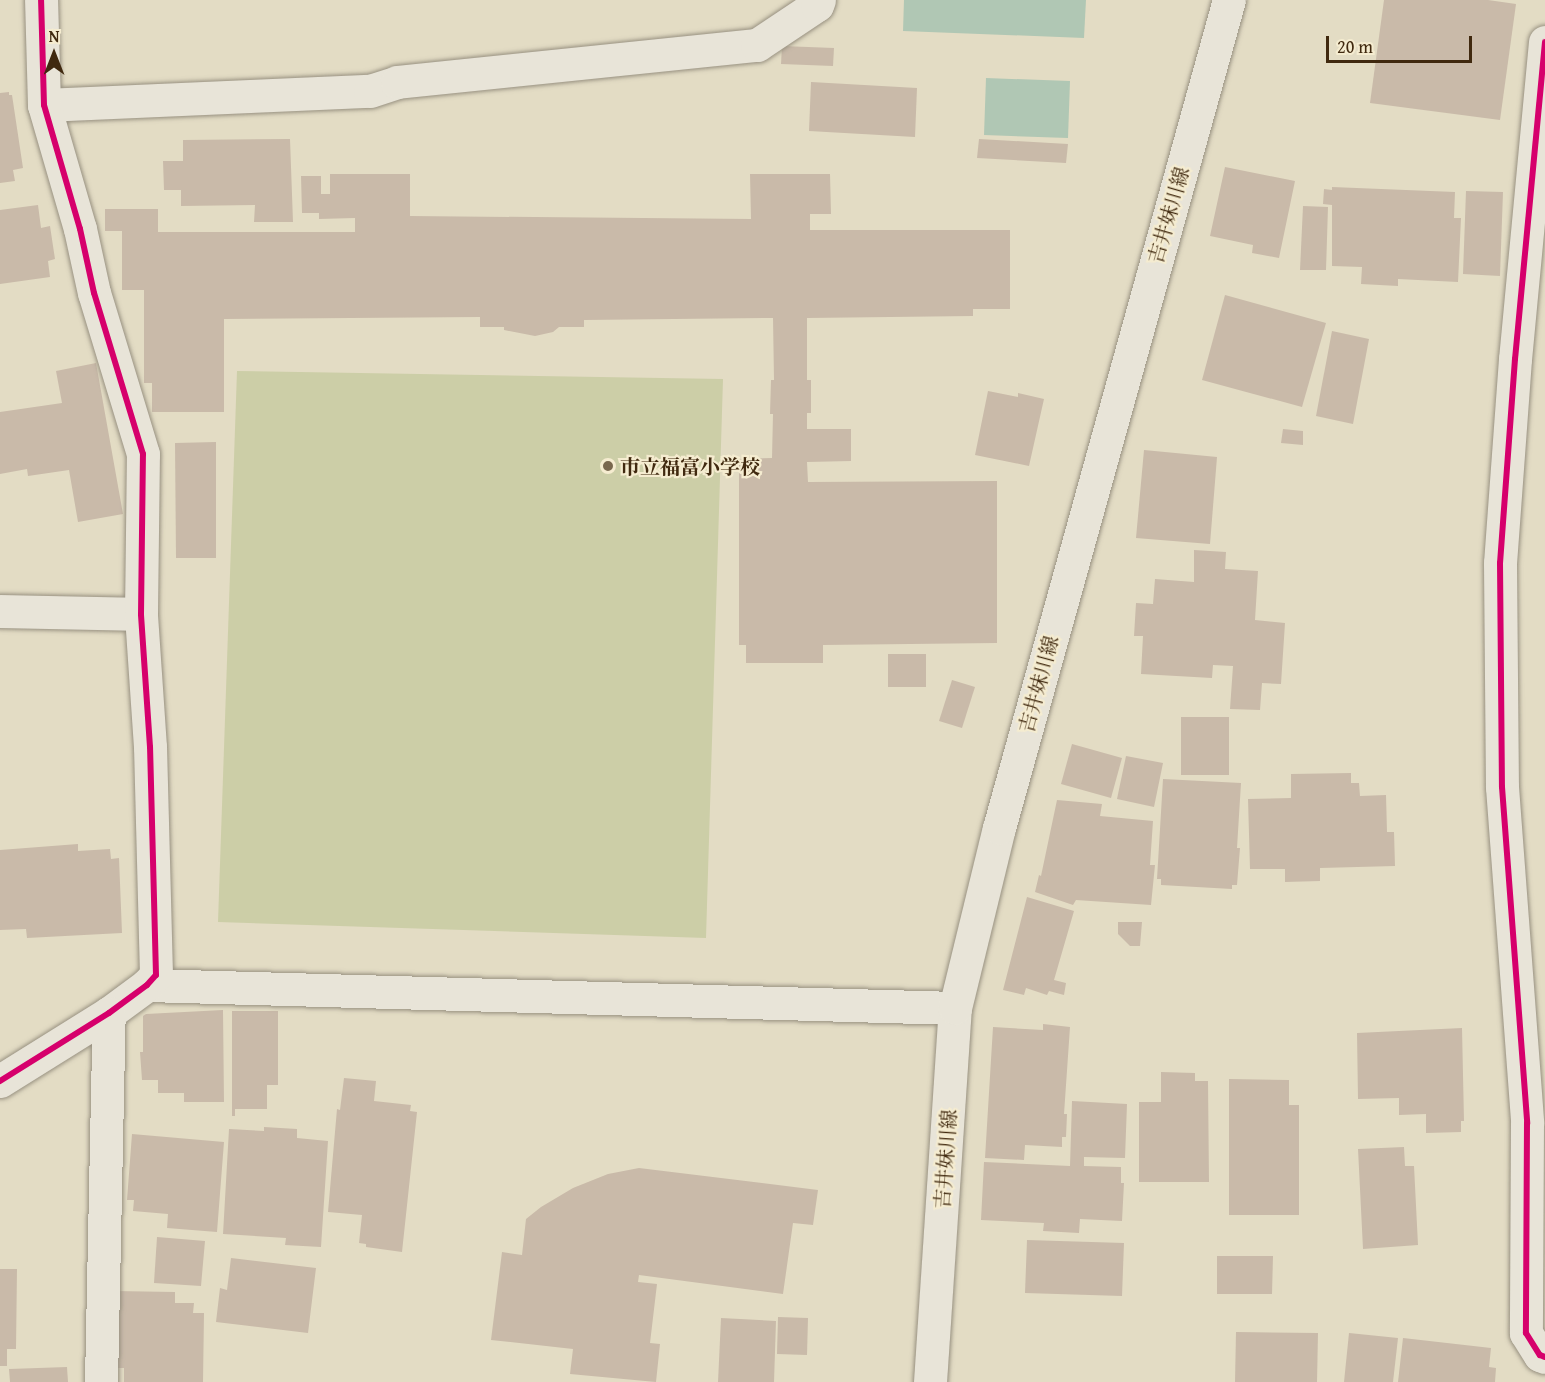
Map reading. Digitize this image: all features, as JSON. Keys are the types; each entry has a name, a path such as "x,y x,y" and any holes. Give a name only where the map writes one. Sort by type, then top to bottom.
{"street":[{"path":"0,1081 109,1013 147,985 156,975 150,747 141,614 143,454 94,293 80,229 45,105 41,0"},
{"path":"45,105 370,90 397,82 757,45 817,5 819,0"},
{"name":"吉井妹川線","path":"930,1382 955,1008 1005,805 1228,0"},
{"path":"1545,42 1515,360 1500,563 1502,788 1527,1123 1526,1333 1540,1355 1545,1357"},
{"path":"0,611 141,614"},
{"path":"147,985 955,1008"},
{"path":"101,1382 109,1013"}],"shaded area":[{"path":"904,0 1086,0 1084,38 903,31"},
{"path":"986,78 1070,81 1068,138 984,135"},
{"path":"237,371 723,379 706,938 218,922"}],"building":[{"path":"1384,0 1488,0 1516,4 1500,120 1370,103"},
{"path":"782,46 834,48 833,66 781,64"},
{"path":"811,82 917,88 915,137 809,131"},
{"path":"9,92 9,95 12,95 23,168 13,170 15,181 0,183 0,93"},
{"path":"290,139 293,222 254,222 255,205 181,206 181,190 164,190 163,161 183,161 183,140"},
{"path":"979,139 1068,144 1066,163 977,158"},
{"path":"1225,167 1295,181 1279,258 1252,253 1253,245 1210,236"},
{"name":"市立福富小学校","path":"330,174 410,174 410,216 751,219 750,174 830,174 831,214 810,214 810,230 1010,230 1010,309 973,309 973,316 807,318 807,380 811,380 811,413 807,413 807,429 851,429 851,461 807,462 808,482 997,481 997,643 823,645 823,663 746,663 746,645 739,645 739,459 772,458 773,414 770,414 771,380 774,380 773,318 584,320 584,327 559,327 553,332 535,336 504,330 504,327 480,327 480,317 224,319 224,412 152,412 152,383 144,383 144,290 122,290 122,231 105,231 105,209 158,209 158,232 355,232 355,218 319,219 319,213 302,213 301,176 321,176 321,194 330,194"},
{"path":"1332,187 1455,192 1454,218 1461,218 1458,282 1398,279 1398,286 1361,284 1362,267 1332,266 1332,205 1323,204 1324,189 1332,190"},
{"path":"1466,191 1503,192 1500,276 1463,274"},
{"path":"38,205 41,228 50,226 55,259 48,261 50,277 0,284 0,210"},
{"path":"1303,206 1328,207 1326,270 1300,270"},
{"path":"1225,295 1326,323 1302,407 1202,380"},
{"path":"1332,331 1369,339 1353,424 1316,416"},
{"path":"96,363 123,514 78,522 69,470 28,476 27,469 0,474 0,412 62,403 56,371"},
{"path":"988,391 1018,397 1018,393 1044,399 1029,466 975,455"},
{"path":"1283,429 1303,431 1303,445 1281,443"},
{"path":"216,442 216,558 176,558 175,443"},
{"path":"1144,450 1217,457 1210,544 1136,538"},
{"path":"1194,550 1226,552 1225,569 1258,571 1255,620 1285,623 1281,684 1262,683 1260,710 1230,709 1233,666 1213,665 1212,678 1141,674 1143,636 1134,636 1136,603 1153,604 1155,579 1194,582"},
{"path":"888,654 926,654 926,687 888,687"},
{"path":"952,680 975,687 962,728 939,721"},
{"path":"1181,717 1229,717 1229,775 1181,775"},
{"path":"1072,744 1122,758 1111,798 1061,784"},
{"path":"1126,756 1163,763 1154,807 1117,799"},
{"path":"1351,773 1351,783 1359,783 1360,796 1386,795 1387,832 1394,832 1395,866 1320,868 1320,881 1285,882 1285,869 1250,869 1248,799 1291,798 1291,774"},
{"path":"1163,779 1241,783 1237,885 1232,885 1232,889 1161,885 1161,879 1157,879"},
{"path":"1057,800 1102,804 1100,816 1153,821 1150,865 1155,865 1151,905 1076,900 1073,905 1035,892 1039,875 1041,876"},
{"path":"78,844 78,851 110,849 111,859 119,858 122,933 27,938 26,929 0,930 0,850"},
{"path":"1027,897 1074,911 1054,980 1066,983 1064,995 1049,991 1047,995 1026,988 1024,995 1003,990"},
{"path":"1118,922 1142,922 1140,946 1130,946 1118,934"},
{"path":"223,1010 224,1102 184,1102 184,1093 158,1093 158,1080 142,1080 140,1052 143,1052 143,1016"},
{"path":"232,1011 278,1011 278,1085 267,1085 267,1109 235,1109 235,1116 232,1116"},
{"path":"1043,1024 1070,1027 1064,1114 1067,1114 1066,1137 1062,1137 1062,1147 1025,1145 1024,1160 985,1158 993,1027 1043,1030"},
{"path":"1462,1028 1464,1121 1461,1121 1461,1132 1426,1133 1426,1114 1399,1115 1399,1098 1358,1099 1357,1033"},
{"path":"1161,1072 1195,1073 1195,1081 1208,1081 1209,1182 1139,1182 1139,1102 1161,1102"},
{"path":"344,1078 376,1081 374,1101 411,1105 410,1111 417,1112 402,1252 366,1247 366,1244 359,1243 362,1215 328,1212 337,1109 340,1110"},
{"path":"1229,1079 1289,1080 1289,1105 1299,1105 1299,1215 1229,1215"},
{"path":"1072,1101 1127,1104 1125,1158 1084,1157 1084,1166 1121,1167 1121,1183 1124,1183 1122,1221 1080,1219 1079,1233 1043,1231 1044,1223 981,1220 984,1162 1070,1166"},
{"path":"264,1127 297,1129 297,1138 328,1141 321,1247 285,1245 286,1238 223,1234 229,1129 264,1131"},
{"path":"132,1134 224,1142 217,1232 167,1228 168,1214 133,1211 134,1200 127,1200"},
{"path":"1404,1147 1405,1166 1414,1166 1418,1245 1363,1249 1358,1149"},
{"path":"639,1168 818,1190 813,1225 793,1223 783,1294 639,1275 638,1282 657,1284 650,1343 660,1344 656,1382 570,1374 573,1349 491,1340 502,1252 522,1255 526,1219 573,1188 608,1174"},
{"path":"157,1237 205,1241 201,1286 154,1283"},
{"path":"1027,1240 1124,1243 1122,1296 1025,1293"},
{"path":"1217,1256 1273,1256 1272,1294 1217,1294"},
{"path":"231,1258 316,1268 308,1333 216,1322 220,1288 227,1290"},
{"path":"0,1269 17,1269 16,1349 7,1349 7,1366 0,1366"},
{"path":"114,1291 175,1292 175,1303 194,1303 193,1313 204,1313 203,1382 124,1382 124,1368 113,1368"},
{"path":"778,1317 808,1318 807,1355 777,1354"},
{"path":"721,1318 776,1321 774,1382 718,1382"},
{"path":"1236,1332 1318,1333 1317,1382 1235,1382"},
{"path":"1349,1333 1398,1338 1393,1382 1344,1382"},
{"path":"1403,1338 1491,1348 1489,1367 1496,1368 1495,1382 1398,1382"},
{"path":"67,1367 68,1382 10,1382 9,1369"}],"cycle path":[{"path":"0,1081 109,1013 147,985 156,975 150,747 141,614 143,454 94,293 80,229 44,105 41,0"},
{"path":"1545,42 1515,359 1500,563 1502,787 1527,1123 1526,1333 1540,1355 1545,1357"}],"place":[{"name":"市立福富小学校","path":"608,466"}]}
